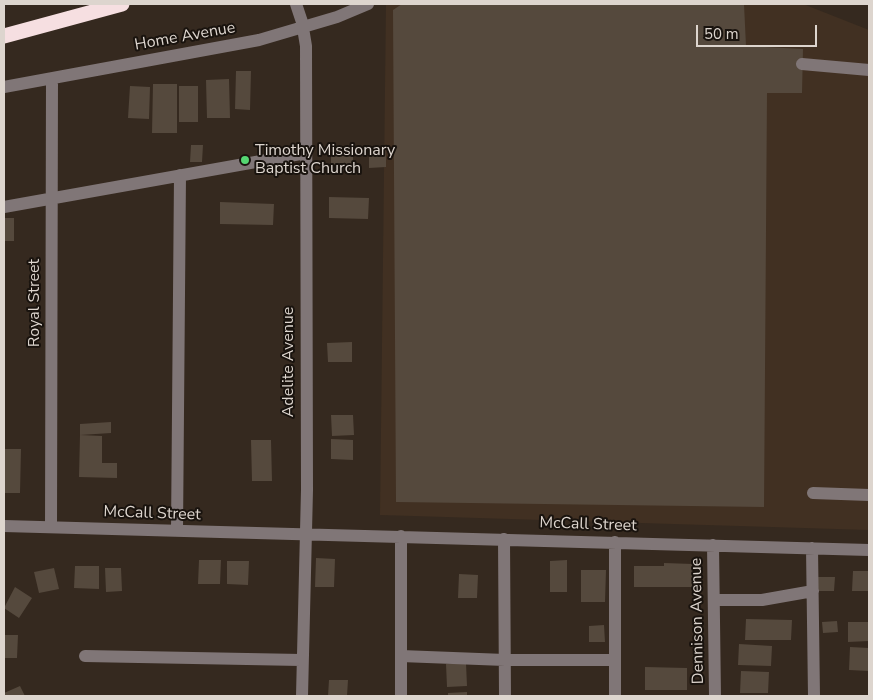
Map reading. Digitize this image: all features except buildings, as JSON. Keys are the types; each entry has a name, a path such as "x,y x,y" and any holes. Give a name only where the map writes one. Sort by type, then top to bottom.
{"highway":[{"path":"4,36 122,4"}],"street":[{"name":"Adelite Avenue","path":"296,4 304,27 306,46 302,696"},
{"name":"Home Avenue","path":"4,87 258,40 337,17 368,4"},
{"path":"802,64 869,70"},
{"name":"Royal Street","path":"51,527 52,78"},
{"path":"4,207 306,153"},
{"path":"177,531 180,175"},
{"path":"813,493 869,495"},
{"name":"McCall Street","path":"4,526 869,550"},
{"path":"401,536 401,696"},
{"path":"504,539 505,696"},
{"path":"615,542 615,696"},
{"name":"Dennison Avenue","path":"713,545 715,696"},
{"path":"812,548 814,696"},
{"path":"714,600 762,600 812,591"},
{"path":"85,656 301,660"},
{"path":"401,656 505,660 615,660"}],"shaded area":[{"path":"386,4 803,4 869,30 869,530 380,515"}],"place":[{"name":"Timothy Missionary Baptist Church","path":"245,160"}]}
